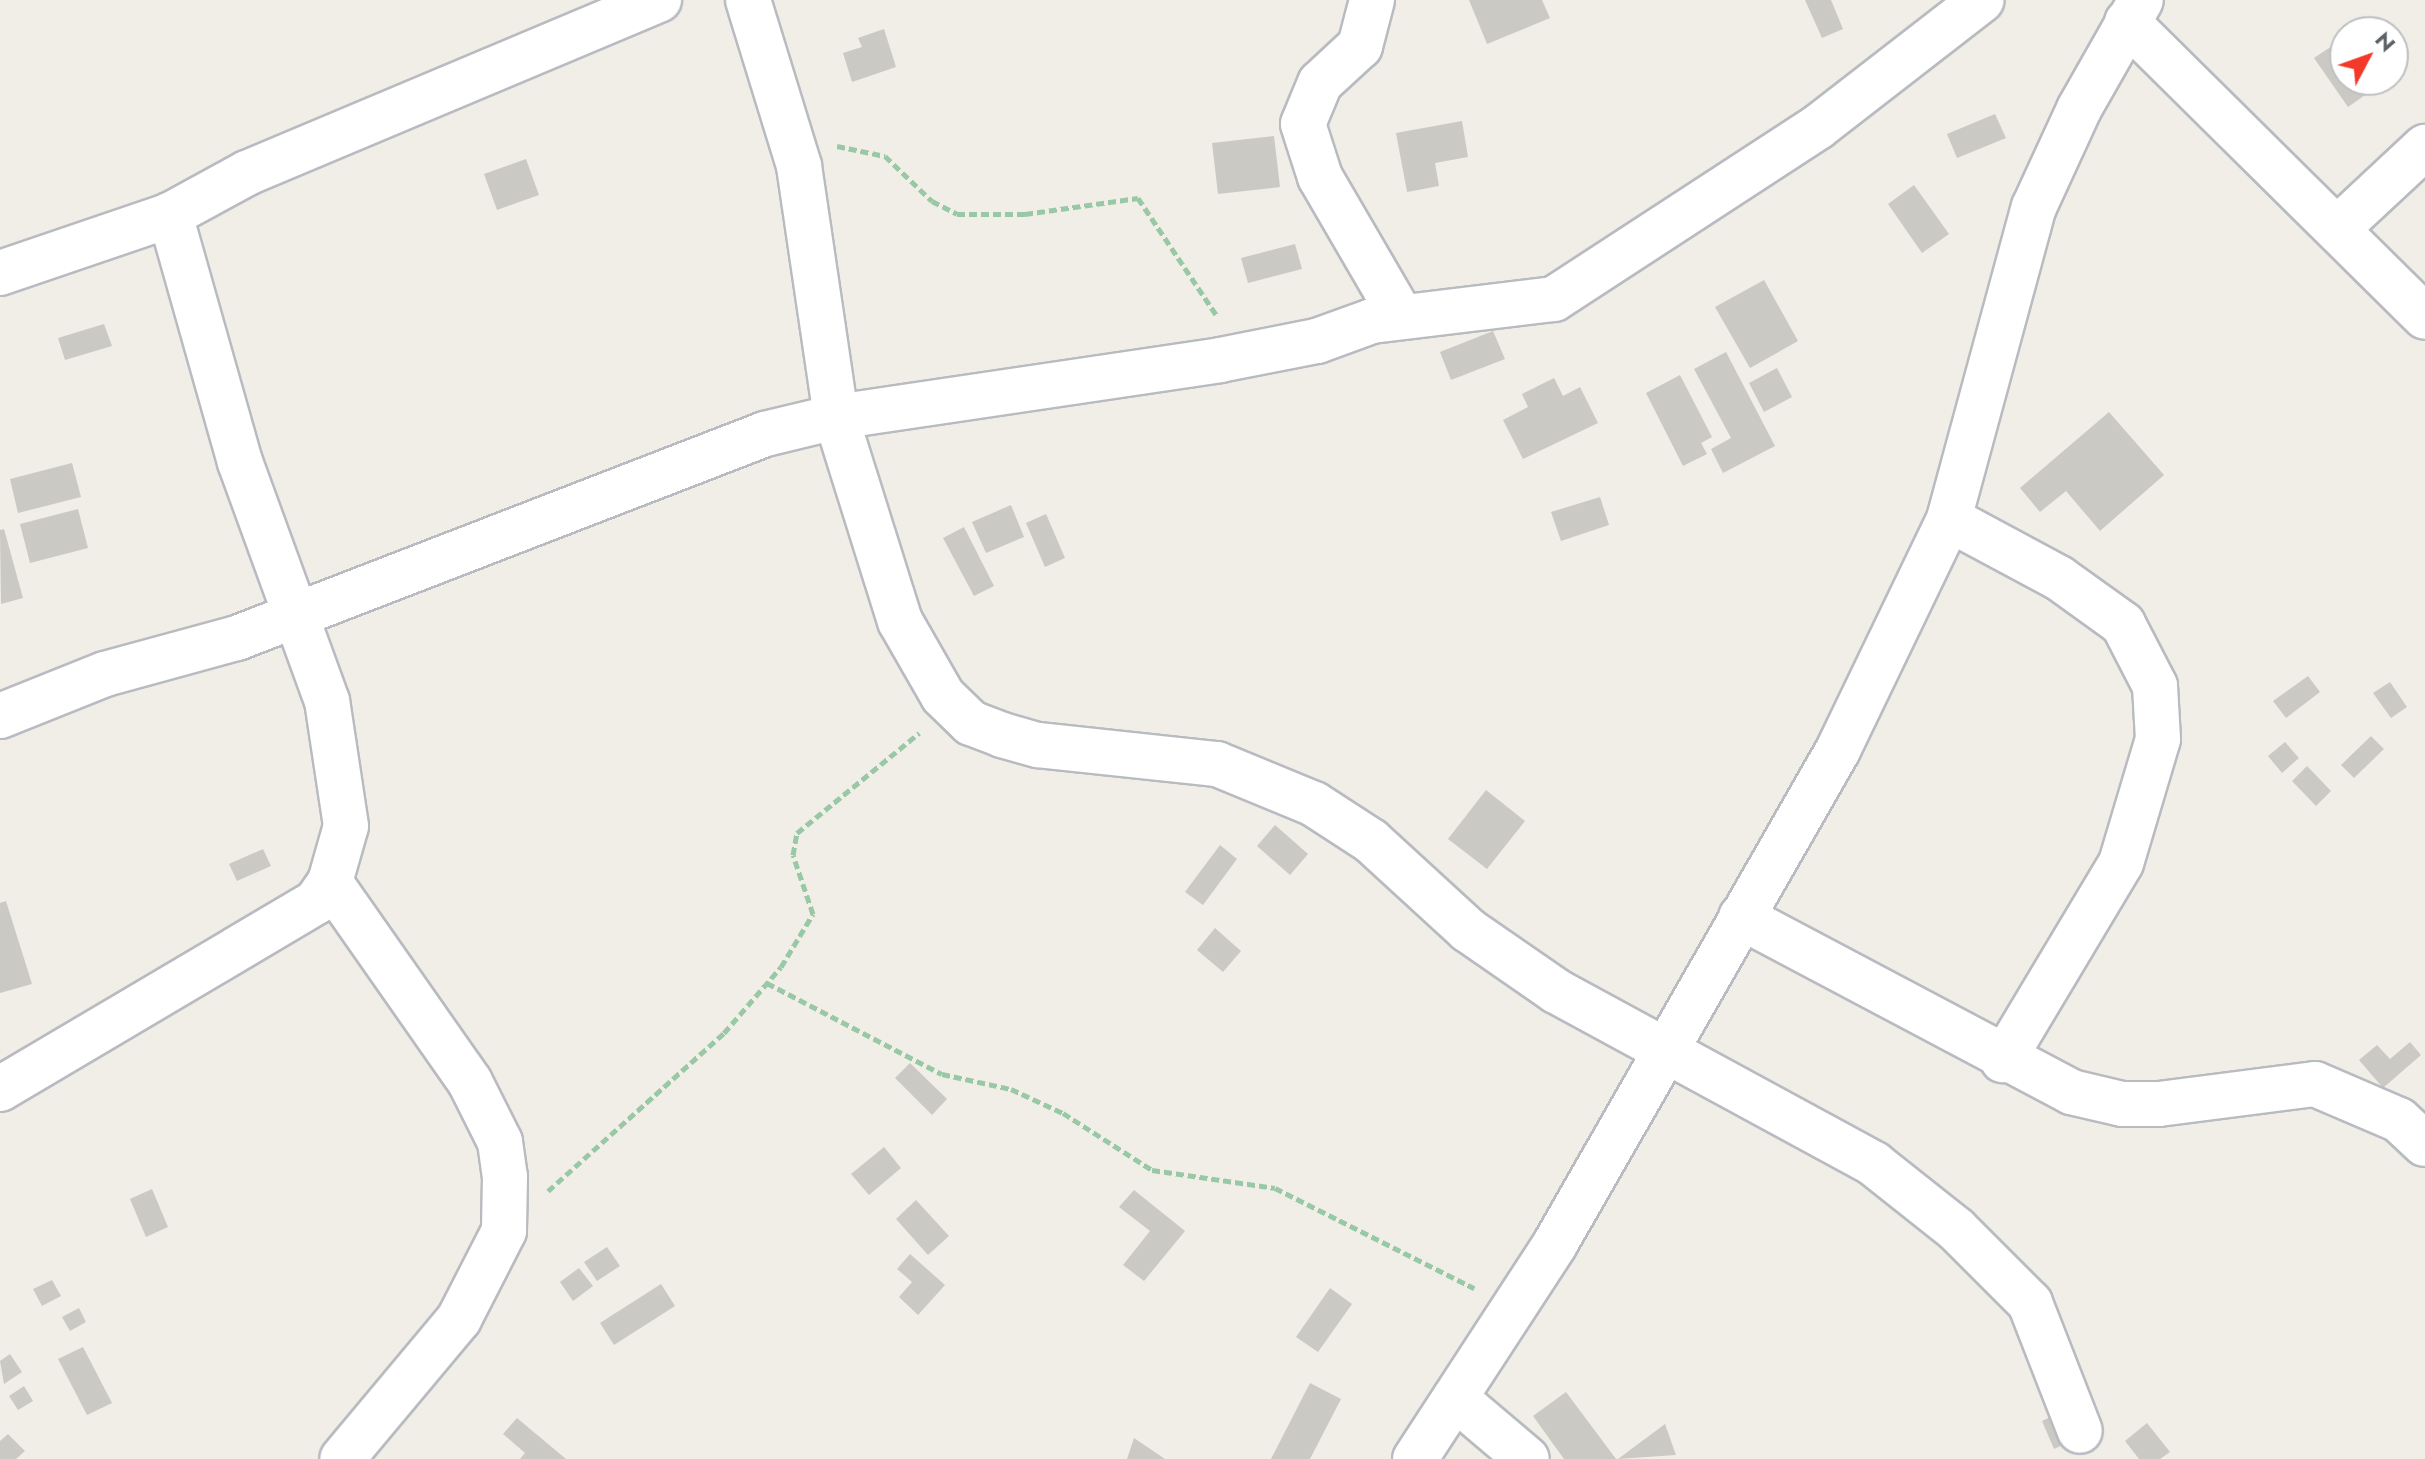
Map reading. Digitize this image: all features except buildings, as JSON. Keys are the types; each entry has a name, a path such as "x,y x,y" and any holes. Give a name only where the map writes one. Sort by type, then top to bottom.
{"street":[{"path":"0,273 170,215 247,173 659,0"},
{"path":"748,0 792,142 836,417 900,621 943,696 971,723 1002,735 1038,745 1189,758 1266,780 1314,804 1371,841 1492,948 1663,1050 1874,1164 1956,1229 2036,1310 2080,1431"},
{"path":"1372,0 1360,46 1320,83 1303,124 1320,177 1401,316"},
{"path":"0,716 105,674 237,638 697,457 836,417 1244,355 1401,316 1554,299 1818,127 1982,0"},
{"path":"1415,1459 1516,1305 1838,750 1949,519 2034,207 2134,11 2425,317"},
{"path":"2338,228 2425,147"},
{"path":"0,1089 316,902 330,882 346,826 344,788 327,701 240,462 170,215"},
{"path":"1949,519 2059,578 2123,624 2155,686 2158,739 2121,863 2003,1060"},
{"path":"330,882 486,1111 500,1142 504,1231 459,1319 342,1459"},
{"path":"1741,917 2003,1060 2071,1092 2122,1104 2315,1084 2399,1120 2425,1144"},
{"path":"1455,1398 1527,1459"}],"path":[{"path":"792,142 885,156 932,201 957,214 1025,214 1138,198 1244,355"},
{"path":"504,1231 674,1080 767,983 813,914 793,855 797,833 928,726 943,696"},
{"path":"767,983 942,1074 1011,1089 1063,1113 1152,1170 1275,1188 1418,1264 1516,1305"}]}
